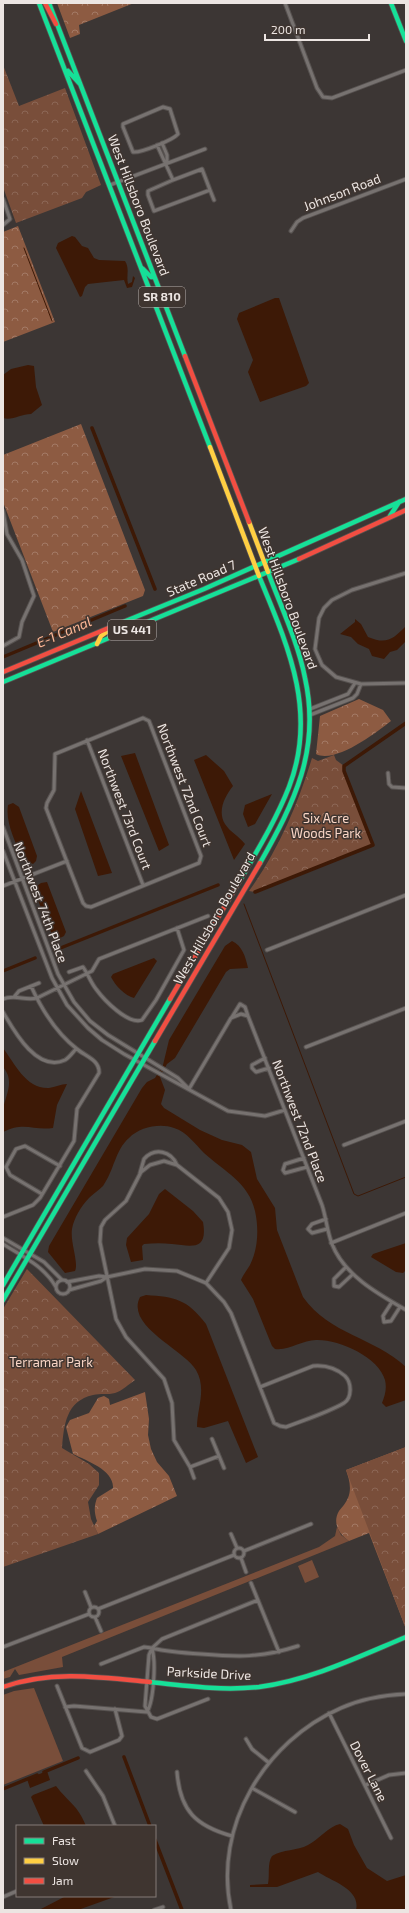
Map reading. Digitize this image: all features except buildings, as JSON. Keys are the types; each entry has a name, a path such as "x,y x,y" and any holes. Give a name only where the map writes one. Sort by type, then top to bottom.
{"main road":[{"name":"West Hillsboro Boulevard","path":"3,1285 281,808 297,765 301,736 302,711 300,691 294,663 259,576 39,3"},
{"path":"45,3 52,19 58,26"},
{"name":"West Hillsboro Boulevard","path":"3,1300 290,808 301,782 307,756 310,715 305,676 300,658 218,440 49,3"},
{"path":"391,3 406,41"},
{"path":"64,66 74,80 81,85"},
{"path":"71,86 76,87 86,98"},
{"path":"140,267 151,277 154,277"},
{"path":"147,283 156,289 167,310"},
{"path":"198,416 208,428 213,430"},
{"path":"203,429 218,440"},
{"name":"State Road 7","path":"3,672 114,627 406,499"},
{"path":"388,518 395,511 399,502"},
{"name":"State Road 7","path":"3,682 259,576 406,510"},
{"path":"97,644 102,636 114,627"},
{"path":"302,711 310,709"},
{"path":"302,711 310,715"},
{"name":"Parkside Drive","path":"3,1687 26,1679 56,1675 86,1675 236,1688 272,1686 317,1674 406,1637"}],"street":[{"path":"285,3 317,88 320,94 326,98 332,98 406,70"},
{"path":"166,107 170,109 178,134 158,145 133,152 123,124 166,107"},
{"path":"162,143 167,155 167,164"},
{"path":"158,145 173,180"},
{"path":"110,186 205,149"},
{"path":"210,190 154,211 148,195 148,191 202,169 214,200"},
{"name":"Johnson Road","path":"291,231 296,223 303,218 406,179"},
{"path":"3,199 10,218 8,223 3,225"},
{"path":"3,511 7,534 22,560 34,596 22,622 19,637 3,646"},
{"path":"406,573 341,594 324,608 319,618 315,649 322,666 336,677 361,684 406,683"},
{"path":"310,709 348,694 356,683"},
{"path":"310,715 342,703 357,694 361,684"},
{"path":"340,698 342,703"},
{"name":"Northwest 72nd Court","path":"88,740 143,718 149,721 201,856 199,863 143,885"},
{"path":"88,740 55,754 54,790 46,808 66,861 83,903 86,906 91,907 143,885"},
{"name":"Northwest 73rd Court","path":"88,740 143,885"},
{"path":"388,773 389,784 392,787 406,788"},
{"name":"Northwest 74th Place","path":"3,827 21,879 63,984 74,1002 90,1021 108,1035 178,1078 189,1089"},
{"name":"Northwest 74th Place","path":"3,851 56,988 67,1005 88,1028 102,1040 175,1084 189,1089"},
{"path":"3,886 66,861"},
{"path":"267,950 406,895"},
{"path":"3,999 14,997 30,1000 37,998 92,971 99,959 208,916"},
{"path":"69,972 83,967 96,989 104,998 124,1016 138,1022 142,1020 156,1000 184,950 177,928"},
{"path":"14,997 20,991 39,983"},
{"path":"3,1217 33,1206 42,1194 60,1166 74,1140 77,1109 99,1072 99,1067 96,1063 76,1049 55,1027 31,986"},
{"path":"248,1016 245,1007 240,1004 189,1089 219,1107 234,1113 265,1116 285,1110"},
{"path":"306,1047 406,1008"},
{"path":"3,1012 28,1049 39,1058 52,1061 62,1061 67,1059 76,1049"},
{"path":"231,1018 241,1014 248,1016"},
{"name":"Northwest 72nd Place","path":"248,1016 304,1158 326,1219 331,1243 352,1274 406,1310"},
{"path":"265,1058 252,1065 252,1068 256,1072 269,1068"},
{"path":"175,1084 178,1078"},
{"path":"344,1145 406,1121"},
{"path":"42,1194 10,1175 7,1171 6,1167 16,1149 25,1146 60,1166"},
{"path":"140,1173 142,1162 151,1154 166,1152 174,1158 177,1165"},
{"path":"304,1158 285,1164 283,1170 289,1173 307,1167"},
{"path":"194,1478 190,1467 174,1440 172,1403 164,1379 120,1329 116,1319 100,1242 101,1227 105,1220 126,1201 144,1168 157,1162 164,1161 177,1165 219,1198 228,1212 232,1230 229,1248 206,1282"},
{"path":"331,1243 406,1213"},
{"path":"326,1219 312,1224 308,1229 312,1234 327,1229"},
{"path":"3,1238 24,1249 52,1268 62,1280 67,1282 100,1276 107,1277 145,1269 166,1269 187,1274 206,1282 224,1302 231,1313 274,1423 280,1426 286,1427 345,1403 350,1393 348,1381 345,1376 330,1367 313,1366 260,1387"},
{"path":"3,1244 47,1273 58,1291 61,1293 101,1281 107,1277"},
{"path":"346,1267 334,1279 334,1286 339,1287 352,1274"},
{"path":"83,1279 85,1285"},
{"path":"56,1287 57,1283 62,1280"},
{"path":"67,1282 69,1290"},
{"path":"392,1302 383,1316 384,1322 391,1321 400,1307"},
{"path":"212,1439 224,1468"},
{"path":"190,1467 219,1456"},
{"path":"244,1551 311,1524"},
{"path":"232,1534 237,1548"},
{"path":"237,1548 242,1548 244,1551"},
{"path":"234,1555 234,1551 237,1548"},
{"path":"241,1558 244,1555 244,1551"},
{"path":"234,1555 237,1558 241,1558"},
{"path":"91,1607 96,1607 98,1609 234,1555"},
{"path":"241,1558 246,1572"},
{"path":"251,1583 279,1652"},
{"path":"85,1592 91,1607 89,1614"},
{"path":"147,1712 151,1703 149,1660 152,1648 162,1639 258,1600"},
{"path":"95,1617 99,1613 98,1609"},
{"path":"3,1647 89,1614 95,1617 101,1631"},
{"path":"101,1664 144,1647 165,1651 239,1657 279,1652 298,1646"},
{"path":"152,1648 154,1661 146,1702 147,1712 151,1717 156,1719 208,1699"},
{"path":"149,1660 154,1661"},
{"path":"57,1686 82,1748 85,1751 90,1752 119,1740 122,1736 115,1709"},
{"path":"231,1910 228,1872 232,1836 244,1802 268,1762 300,1732 329,1713 359,1701 406,1694"},
{"path":"146,1702 151,1703"},
{"path":"65,1707 74,1706 147,1712"},
{"name":"Dover Lane","path":"329,1713 391,1838"},
{"path":"246,1739 252,1749 268,1762"},
{"path":"86,1771 102,1796 114,1825"},
{"path":"177,1772 181,1794 194,1817 208,1829 232,1836"},
{"path":"366,1785 389,1775 406,1773"},
{"path":"252,1788 295,1812"},
{"path":"3,1897 16,1891"},
{"path":"154,1910 163,1907"}],"green space":[{"path":"57,3 134,3 79,25 80,34 70,38"},
{"path":"3,65 19,106 65,88 101,185 86,192 82,198 16,223 3,187"},
{"path":"18,226 55,322 3,342 3,232"},
{"path":"81,424 145,590 143,596 53,632 3,502 3,455"},
{"path":"359,699 383,710 391,721 376,733 344,751 334,755 324,756 316,754 320,716"},
{"name":"Six Acre Woods Park","path":"334,755 336,760 344,766 344,771 373,845 255,892 249,891 269,860 286,827 294,810 312,758 318,761"},
{"name":"Terramar Park","path":"27,1269 135,1380 118,1392 110,1394 96,1394 84,1398 77,1403 68,1415 64,1431 62,1448 89,1464 99,1473 99,1485 88,1502 91,1519 98,1534 3,1567 3,1309"},
{"path":"145,1392 149,1419 148,1435 151,1449 157,1462 169,1476 177,1496 98,1534 94,1526 97,1521 95,1515 96,1501 97,1498 113,1488 112,1482 109,1476 99,1467 73,1454 66,1427 70,1420 89,1413 98,1398 104,1396 109,1399 110,1405"},
{"path":"406,1447 406,1629 369,1533 349,1541 340,1532 336,1524 336,1520 337,1515 346,1502 350,1491 350,1484 346,1470"},
{"path":"406,1447 406,1629 346,1470"},
{"path":"337,1527 341,1535 349,1541 62,1657 63,1667 19,1675 15,1669 10,1677 3,1679 3,1672 319,1547 335,1536"},
{"path":"312,1560 319,1577 305,1583 298,1566"},
{"path":"34,1688 63,1761 3,1785 3,1695 14,1691"}],"shaded area":[{"path":"72,236 75,237 82,246 88,248 94,258 99,260 125,261 127,267 128,284 132,282 133,276 135,278 132,287 127,288 124,280 88,284 80,297 56,248 58,243"},
{"path":"275,298 279,298 309,383 306,386 260,402 248,372 253,360 237,319 239,313"},
{"path":"28,365 34,366 36,387 42,405 31,414 10,419 3,418 3,375 11,369"},
{"path":"355,619 361,624 368,637 380,640 393,637 406,626 406,641 397,650 390,652 384,659 372,656 369,649 358,644 351,637 340,634 355,622"},
{"path":"135,753 169,845 159,851 121,756"},
{"path":"206,755 224,771 233,786 227,794 223,804 222,814 227,827 245,844 234,860 194,760"},
{"path":"81,791 112,873 98,876 75,809"},
{"path":"272,794 255,824 248,827 243,814 245,805"},
{"path":"13,803 19,807 37,856 36,861 33,864 22,859 10,826 7,812 8,805"},
{"path":"47,882 66,932 64,936 58,939 53,937 35,893 37,886 41,883"},
{"path":"232,941 241,949 245,956 248,968 230,969 226,972 175,1058 167,1064 160,1077 165,1090 161,1104 164,1108 200,1130 222,1140 242,1145 251,1152 257,1179 275,1208 277,1230 303,1297 314,1310 326,1320 380,1349 406,1367 406,1400 386,1407 382,1403 386,1386 381,1372 375,1364 366,1357 346,1346 325,1340 311,1340 280,1349 275,1349 272,1346 253,1299 241,1280 253,1259 257,1239 257,1225 252,1201 242,1185 235,1178 204,1153 187,1135 179,1130 163,1126 150,1127 134,1134 124,1143 107,1180 103,1186 86,1201 78,1212 74,1221 72,1240 76,1263 75,1271 65,1273 48,1252 49,1246 142,1088 147,1082 155,1078 163,1065 169,1040 225,946"},
{"path":"154,958 157,961 134,998 121,990 111,977 113,974"},
{"path":"3,1048 22,1074 34,1084 49,1088 67,1084 57,1105 53,1128 17,1127 3,1132 3,1109 9,1088 9,1082 7,1072 3,1067"},
{"path":"165,1189 193,1211 203,1222 203,1238 197,1245 192,1246 162,1243 144,1244 142,1246 143,1260 131,1262 126,1245 127,1238 149,1214 159,1194"},
{"path":"406,1243 406,1270 403,1273 396,1272 371,1257 373,1254"},
{"path":"146,1295 173,1298 180,1301 193,1309 206,1324 258,1457 246,1463 228,1421 204,1428 197,1427 201,1398 201,1384 199,1377 190,1362 158,1337 148,1328 141,1318 138,1308 140,1297"},
{"path":"47,1771 50,1780 30,1788 27,1779"},
{"path":"56,1786 80,1813 86,1825 44,1825 31,1797"},
{"path":"340,1824 348,1829 354,1845 367,1868 387,1881 406,1875 406,1910 356,1910 354,1896 350,1891 344,1886 318,1872 277,1887 250,1887 250,1885 268,1884 270,1859 272,1856 308,1845 332,1827"},
{"path":"64,1897 114,1897 78,1910 39,1910"}],"waterway":[{"path":"24,248 52,321"},
{"path":"92,428 155,589"},
{"name":"E-1 Canal","path":"3,657 125,606"},
{"path":"255,892 373,845 344,771 344,766 406,723"},
{"path":"58,949 218,885"},
{"path":"244,904 354,1194 358,1196 406,1177"},
{"path":"3,971 35,958"},
{"path":"124,1757 150,1825"},
{"path":"44,1772 78,1758"},
{"path":"3,1789 37,1775"},
{"path":"156,1843 182,1910"}],"traffic: fast":[{"path":"39,3 210,447"},
{"path":"49,3 185,356"},
{"path":"391,3 406,41"},
{"path":"68,71 80,84"},
{"path":"143,269 151,277 154,277"},
{"path":"111,627 204,589 406,499"},
{"path":"390,516 399,502"},
{"path":"3,682 299,559"},
{"path":"260,863 284,819 293,797 307,752 310,729 309,704 302,665 294,638 268,572"},
{"path":"239,882 272,823 289,787 297,759 301,732 300,706 296,680 280,628 259,576"},
{"path":"3,1285 170,999"},
{"path":"3,1300 155,1041"},
{"path":"150,1682 204,1688 245,1688 278,1684 334,1667 406,1637"}],"traffic: slow":[{"path":"210,447 259,576"},
{"path":"249,522 268,572"},
{"path":"97,644 101,636 108,631"}],"traffic: jam":[{"path":"45,3 56,24"},
{"path":"185,356 249,522"},
{"path":"299,559 406,510"},
{"path":"3,672 111,627"},
{"path":"155,1041 260,863"},
{"path":"170,999 239,882"},
{"path":"3,1687 39,1678 76,1676 150,1682"}]}
